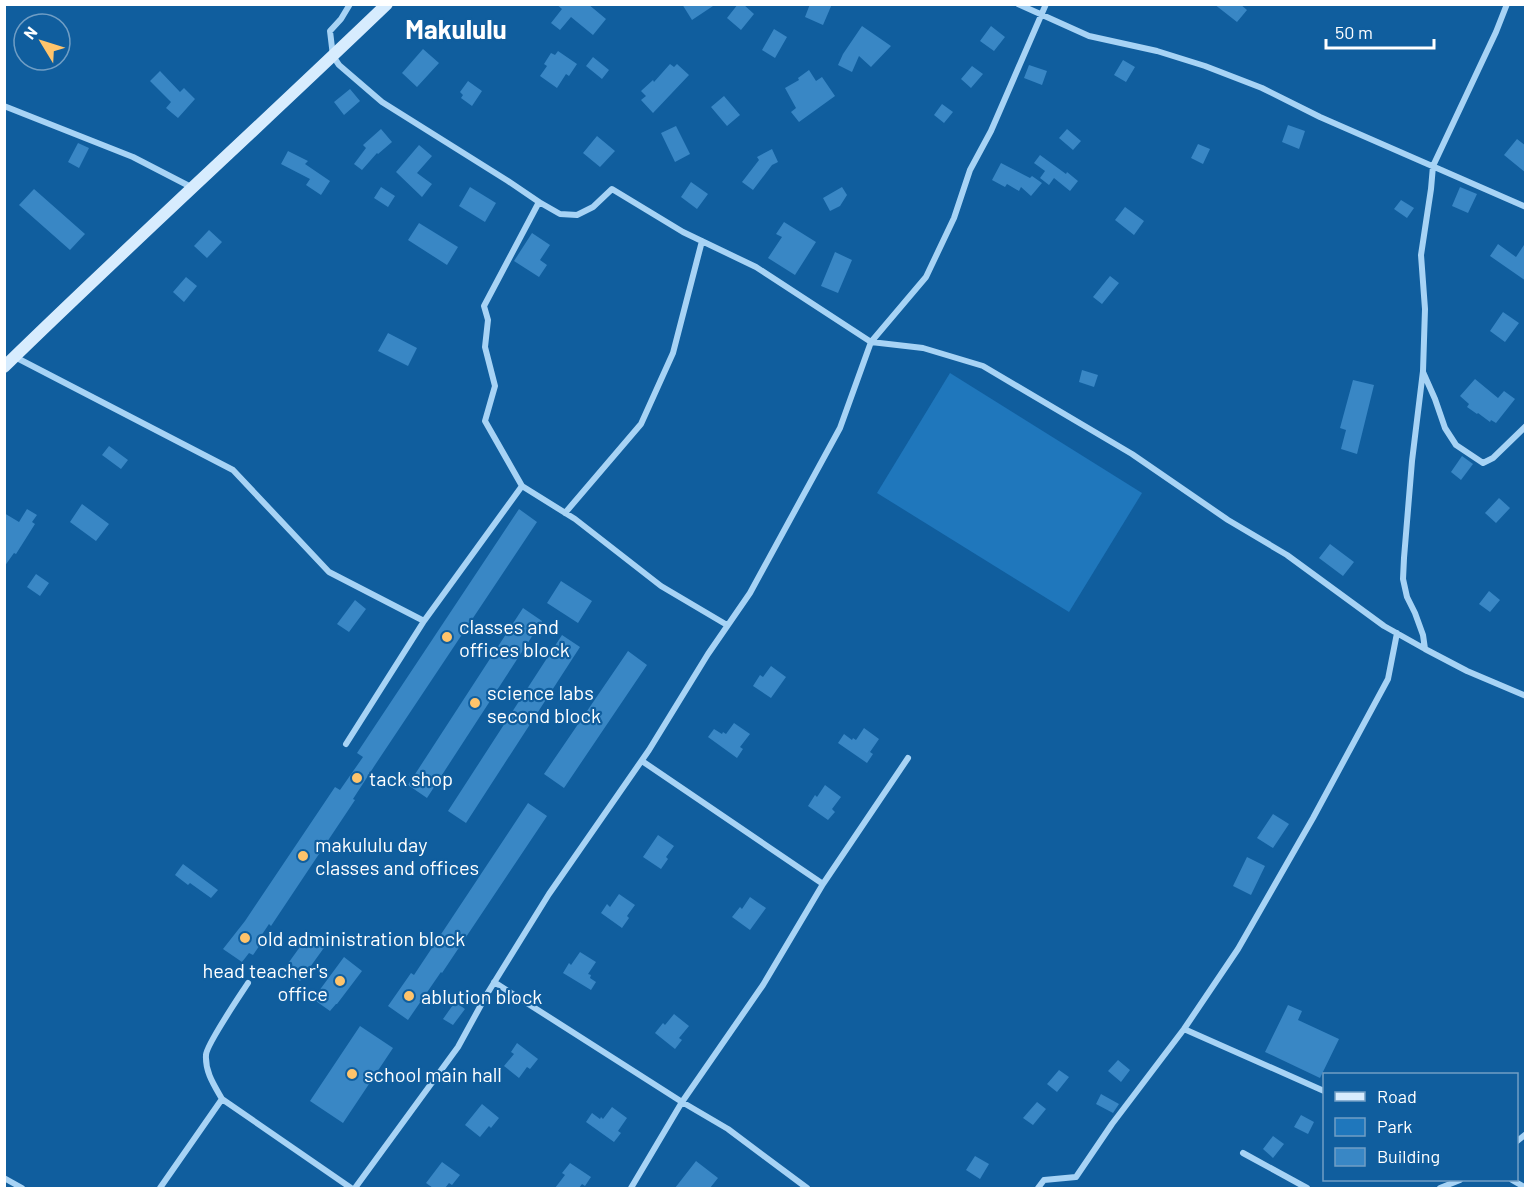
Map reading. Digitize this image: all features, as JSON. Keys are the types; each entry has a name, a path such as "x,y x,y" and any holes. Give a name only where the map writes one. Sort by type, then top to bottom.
{"street":[{"path":"350,4 330,31 333,56 339,65 382,102 539,202 560,214 577,215 592,207 612,189 683,232 756,267 872,342 923,348 983,366 1132,454 1228,520 1287,555 1384,626 1467,671 1526,696"},
{"path":"4,367 387,4"},
{"path":"1018,4 1089,36 1157,51 1205,66 1262,88 1320,117 1526,207"},
{"path":"248,982 206,1054 210,1079 222,1099 353,1188 458,1047 494,982 549,894 642,761 708,654 750,592 840,429 872,342 926,277 954,218 970,170 991,131 1046,4"},
{"path":"1425,649 1424,635 1407,597 1403,579 1412,461 1423,371 1425,309 1421,255 1433,166 1507,4"},
{"path":"4,106 133,157 193,188"},
{"path":"539,202 484,306 488,320 485,347 495,386 485,421 522,486 575,519 661,586 727,625"},
{"path":"565,513 641,424 673,353 702,241"},
{"path":"15,357 233,470 330,572 424,621"},
{"path":"1423,371 1436,399 1445,428 1456,445 1483,463 1492,458 1526,426"},
{"path":"346,744 424,621 522,486"},
{"path":"1038,1188 1044,1180 1076,1177 1112,1124 1184,1029 1238,949 1388,679 1397,633"},
{"path":"631,1188 682,1102 763,985 823,884 908,758"},
{"path":"642,761 823,884"},
{"path":"494,982 728,1129 807,1188"},
{"path":"1184,1029 1323,1091"},
{"path":"160,1188 222,1099"},
{"path":"1243,1153 1307,1188"},
{"path":"4,1178 22,1188"},
{"path":"1440,1188 1456,1181"}],"green space":[{"path":"950,373 1142,493 1069,612 877,493"}],"building":[{"path":"556,4 588,4 606,19 593,35 571,17 560,30 551,23 562,9"},
{"path":"682,4 716,4 692,20"},
{"path":"738,4 743,4 754,14 741,30 727,18"},
{"path":"810,4 832,4 823,25 805,17"},
{"path":"1214,4 1240,4 1247,10 1237,22"},
{"path":"862,26 891,46 871,67 859,56 852,72 838,65"},
{"path":"991,26 1005,37 994,51 980,41"},
{"path":"774,29 787,37 775,58 762,50"},
{"path":"423,49 439,63 417,87 402,73"},
{"path":"558,51 577,64 569,76 566,74 557,88 540,76 547,66 544,64 551,53 555,55"},
{"path":"593,57 609,70 602,79 586,66"},
{"path":"1123,60 1135,67 1126,82 1114,75"},
{"path":"670,64 674,67 677,64 689,75 653,113 641,100 646,96 641,91 653,80 654,82"},
{"path":"1029,65 1047,71 1042,85 1024,78"},
{"path":"972,66 983,74 971,88 961,79"},
{"path":"809,70 816,81 822,77 835,96 799,122 791,112 796,108 785,88 799,80 798,78"},
{"path":"160,71 180,92 184,88 195,99 178,118 166,108 171,102 150,81"},
{"path":"468,81 482,91 472,106 461,98 463,95 460,92"},
{"path":"350,89 360,101 344,115 334,102"},
{"path":"724,96 740,115 727,126 711,107"},
{"path":"942,104 953,112 944,123 934,115"},
{"path":"1288,125 1305,131 1299,149 1282,142"},
{"path":"676,126 690,154 675,162 661,133"},
{"path":"381,129 392,142 377,153 362,170 354,164 366,148 363,145"},
{"path":"1067,129 1081,141 1073,150 1059,138"},
{"path":"597,136 615,151 600,167 583,153"},
{"path":"1517,139 1526,146 1526,173 1504,155"},
{"path":"78,143 89,148 79,168 68,162"},
{"path":"1198,144 1210,149 1203,164 1191,158"},
{"path":"419,145 432,156 417,173 432,184 422,197 396,172"},
{"path":"772,149 778,162 772,165 753,190 742,182 759,160 757,157"},
{"path":"288,151 308,161 305,164 330,181 321,195 306,185 310,179 281,164"},
{"path":"1040,155 1078,181 1070,191 1054,178 1049,185 1040,178 1045,171 1034,163"},
{"path":"1001,163 1030,178 1032,176 1042,183 1031,196 1021,187 1019,191 1007,184 1005,187 992,180"},
{"path":"691,182 708,194 697,209 681,197"},
{"path":"381,187 395,196 388,207 374,198"},
{"path":"470,187 496,203 485,222 459,206"},
{"path":"842,187 847,195 840,206 830,211 823,198"},
{"path":"1460,187 1477,194 1468,213 1452,206"},
{"path":"34,189 85,234 70,250 19,205"},
{"path":"1401,200 1414,208 1407,218 1394,209"},
{"path":"1125,207 1144,221 1134,235 1115,220"},
{"path":"784,222 816,242 795,275 768,258 782,237 776,234"},
{"path":"419,223 458,247 447,265 408,240"},
{"path":"209,230 222,242 207,258 194,246"},
{"path":"532,233 550,245 540,260 547,265 539,277 514,261"},
{"path":"1526,242 1526,281 1490,256 1498,244 1516,257"},
{"path":"835,252 852,260 838,293 821,286"},
{"path":"1110,276 1119,283 1102,304 1093,297"},
{"path":"186,277 197,286 184,302 173,292"},
{"path":"1503,312 1519,323 1505,342 1490,331"},
{"path":"388,333 417,348 408,366 378,351"},
{"path":"1082,370 1098,375 1094,387 1079,382"},
{"path":"1475,379 1498,398 1504,391 1515,399 1496,423 1491,420 1490,422 1467,407 1469,404 1460,396"},
{"path":"1353,380 1374,385 1357,454 1341,449 1346,430 1340,428"},
{"path":"109,446 128,460 121,469 102,455"},
{"path":"1462,456 1473,464 1461,480 1451,472"},
{"path":"1499,498 1510,508 1496,523 1485,513"},
{"path":"82,504 109,524 96,541 70,522"},
{"path":"27,509 37,515 32,522 35,524 16,554 14,553 4,567 4,513 19,522"},
{"path":"519,509 537,522 271,926 269,924 257,942 260,945 253,955 249,953 242,962 223,949 245,921 335,787 340,790 363,757 357,753"},
{"path":"1330,544 1354,562 1343,576 1319,558"},
{"path":"36,574 49,583 40,596 27,587"},
{"path":"561,581 592,601 578,623 547,603"},
{"path":"1489,591 1500,600 1490,612 1479,604"},
{"path":"355,600 366,609 349,632 337,624"},
{"name":"science labs second block","path":"523,608 542,621 427,798 408,785"},
{"path":"562,635 580,647 466,823 448,811"},
{"name":"classes and offices block","path":"628,651 647,665 564,788 544,774"},
{"path":"771,666 786,677 771,698 753,686 760,675 763,677"},
{"path":"734,723 750,734 740,747 743,749 737,758 708,737 714,729 726,734"},
{"path":"864,728 879,739 870,752 873,754 867,763 838,743 844,734 856,740"},
{"path":"825,785 841,797 832,809 835,812 828,820 808,806"},
{"path":"528,803 547,816 408,1020 388,1006 411,973 414,975"},
{"path":"1273,814 1289,824 1273,848 1257,838"},
{"path":"658,835 674,846 661,869 643,857"},
{"path":"1247,857 1265,866 1251,895 1233,886"},
{"path":"183,864 218,890 211,898 175,875"},
{"path":"619,894 635,905 622,928 601,913 607,904 610,907"},
{"path":"750,897 766,908 750,930 732,917 740,907 742,909"},
{"path":"310,933 326,945 300,981 284,969"},
{"path":"580,952 596,962 588,974 596,982 591,990 563,973"},
{"name":"head teacher's office","path":"344,957 362,971 330,1011 313,999"},
{"path":"455,1002 465,1009 453,1025 443,1019"},
{"path":"1288,1005 1302,1011 1298,1020 1339,1039 1320,1078 1265,1052"},
{"path":"674,1014 689,1026 679,1038 682,1040 675,1049 655,1033"},
{"name":"school main hall","path":"360,1026 393,1048 343,1123 310,1101"},
{"path":"517,1043 538,1059 530,1069 527,1067 519,1078 504,1066 514,1054 511,1052"},
{"path":"1118,1060 1130,1070 1121,1082 1108,1071"},
{"path":"1059,1070 1069,1077 1057,1092 1047,1084"},
{"path":"1101,1094 1119,1104 1113,1113 1096,1104"},
{"path":"1037,1102 1046,1109 1033,1125 1023,1118"},
{"path":"482,1104 499,1118 480,1137 465,1125"},
{"path":"612,1107 627,1118 618,1131 621,1133 614,1142 586,1122 592,1113 603,1119"},
{"path":"1301,1115 1314,1122 1308,1134 1294,1127"},
{"path":"1273,1136 1284,1144 1273,1158 1263,1149"},
{"path":"975,1156 989,1164 980,1179 966,1170"},
{"path":"696,1161 718,1178 710,1188 675,1188"},
{"path":"442,1162 460,1175 452,1185 449,1183 445,1188 433,1188 426,1183"},
{"path":"570,1163 591,1177 585,1186 582,1184 579,1188 555,1188 565,1175 562,1173"}],"place":[{"name":"classes and offices block","path":"447,637"},
{"name":"science labs second block","path":"475,703"},
{"name":"tack shop","path":"357,778"},
{"name":"makululu day classes and offices","path":"303,856"},
{"name":"old administration block","path":"245,938"},
{"name":"head teacher's office","path":"340,981"},
{"name":"ablution block","path":"409,996"},
{"name":"school main hall","path":"352,1074"}],"district":[{"name":"Makululu","path":"456,28"}]}
